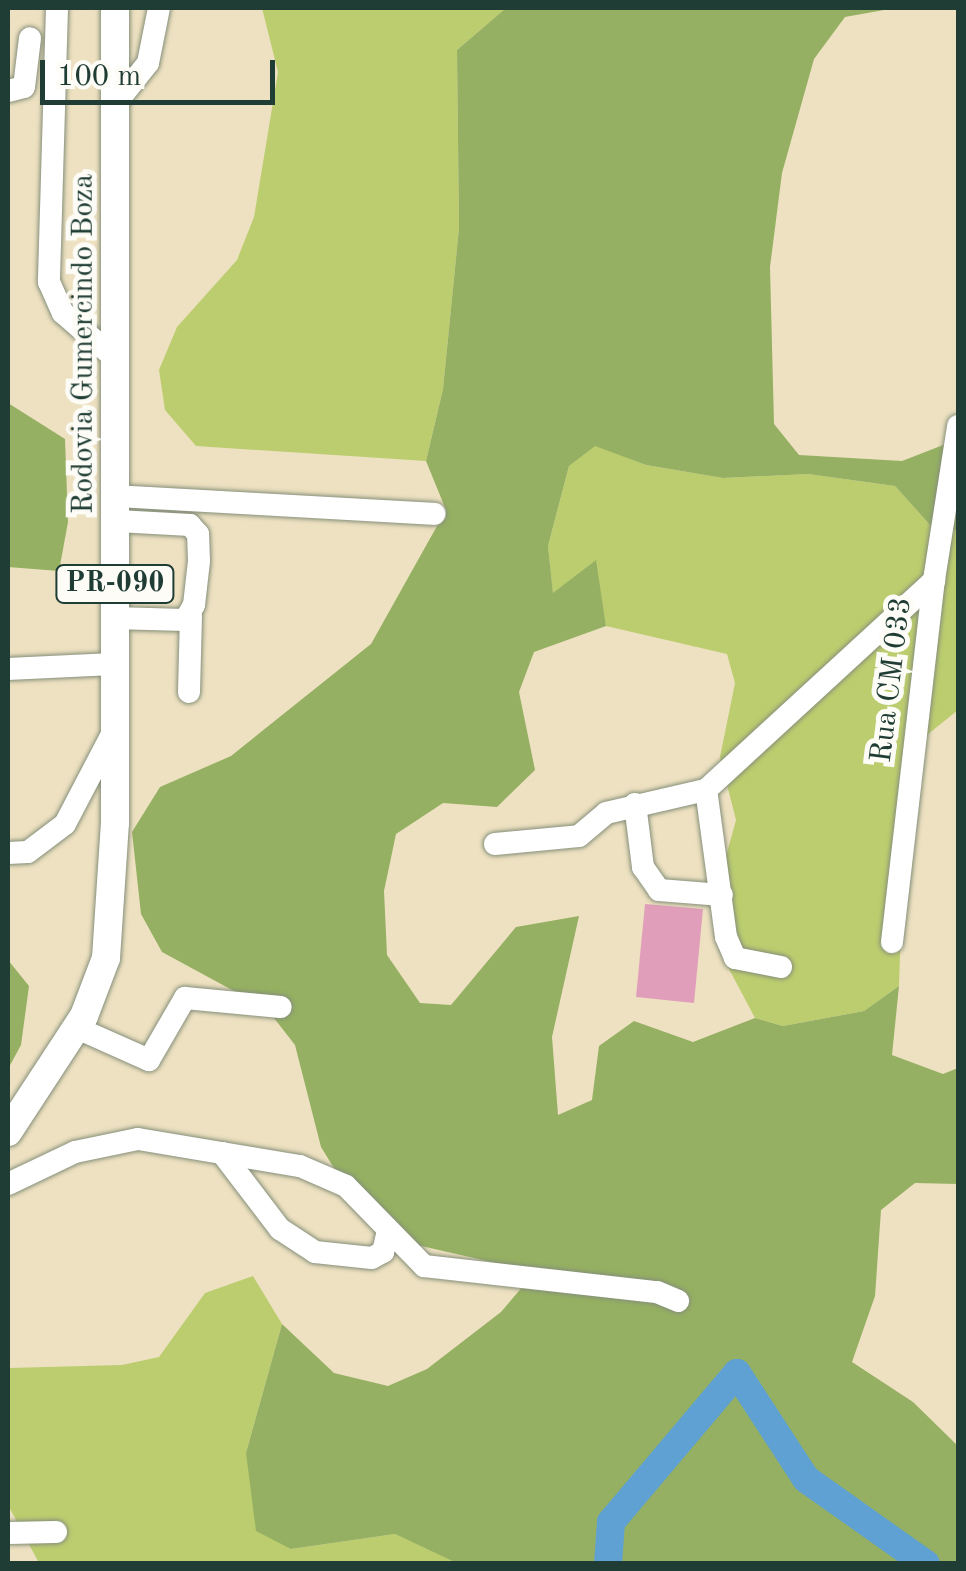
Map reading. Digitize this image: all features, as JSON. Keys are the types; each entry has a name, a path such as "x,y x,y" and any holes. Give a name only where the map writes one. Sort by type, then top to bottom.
{"main road":[{"name":"Rodovia Gumercindo Boza","path":"8,1132 77,1028 106,958 116,509 115,8"}],"street":[{"path":"57,8 49,282 63,313 116,359"},
{"path":"116,103 148,64 159,8"},
{"path":"8,91 24,88 18,38 56,37"},
{"name":"Rua CM 033","path":"892,942 934,580 958,426"},
{"path":"116,509 434,514"},
{"path":"116,509 173,519 198,534 189,692"},
{"path":"495,844 578,836 606,813 706,790 934,580"},
{"path":"113,618 191,616"},
{"path":"8,669 113,664"},
{"path":"8,852 28,852 66,824 113,732"},
{"path":"706,790 735,958 781,967"},
{"path":"635,804 643,866 658,890 722,895"},
{"path":"77,1028 148,1060 186,998 281,1006"},
{"path":"8,1184 75,1152 138,1139 300,1166 346,1186 387,1235 424,1266 657,1292 678,1300"},
{"path":"222,1153 280,1229 315,1252 372,1258 383,1252 387,1235"},
{"path":"8,1533 56,1532"}],"green space":[{"path":"262,8 506,8 457,50 459,228 443,389 426,461 196,446 165,410 159,370 177,327 237,260 254,217 278,72"},
{"path":"506,8 895,8 845,17 814,59 782,173 770,267 774,424 799,455 902,461 951,442 958,416 958,531 931,526 895,486 808,474 723,478 646,465 595,446 569,466 548,546 553,593 596,560 606,626 534,652 519,692 535,770 497,807 443,803 396,834 384,891 387,955 420,1003 451,1005 516,927 579,916 552,1037 558,1115 592,1100 599,1046 634,1021 693,1042 755,1018 783,1026 864,1011 899,986 892,1055 943,1074 958,1068 958,1184 915,1183 881,1210 875,1296 852,1362 913,1402 958,1446 958,1563 459,1564 395,1534 291,1549 256,1531 246,1453 282,1324 334,1373 388,1386 427,1369 501,1312 535,1272 417,1245 350,1194 321,1147 295,1045 267,1009 162,952 141,914 132,832 160,787 231,756 371,644 446,510 426,461 443,389 459,228 457,50"},
{"path":"8,403 65,439 68,522 59,571 8,567"},
{"path":"595,445 646,465 723,478 808,474 895,486 931,526 958,531 958,710 922,739 902,896 899,986 864,1011 783,1026 755,1018 719,950 715,896 736,820 720,757 735,683 727,654 606,626 595,561 553,594 548,546 569,466"},
{"path":"8,960 29,986 21,1045 8,1069"},
{"path":"253,1276 282,1324 246,1453 291,1549 395,1534 459,1563 39,1563 8,1505 8,1368 122,1365 159,1357 205,1293"}],"building":[{"path":"645,904 703,909 694,1003 636,997"}],"waterway":[{"path":"608,1564 611,1522 737,1373 806,1479 926,1564"}]}
